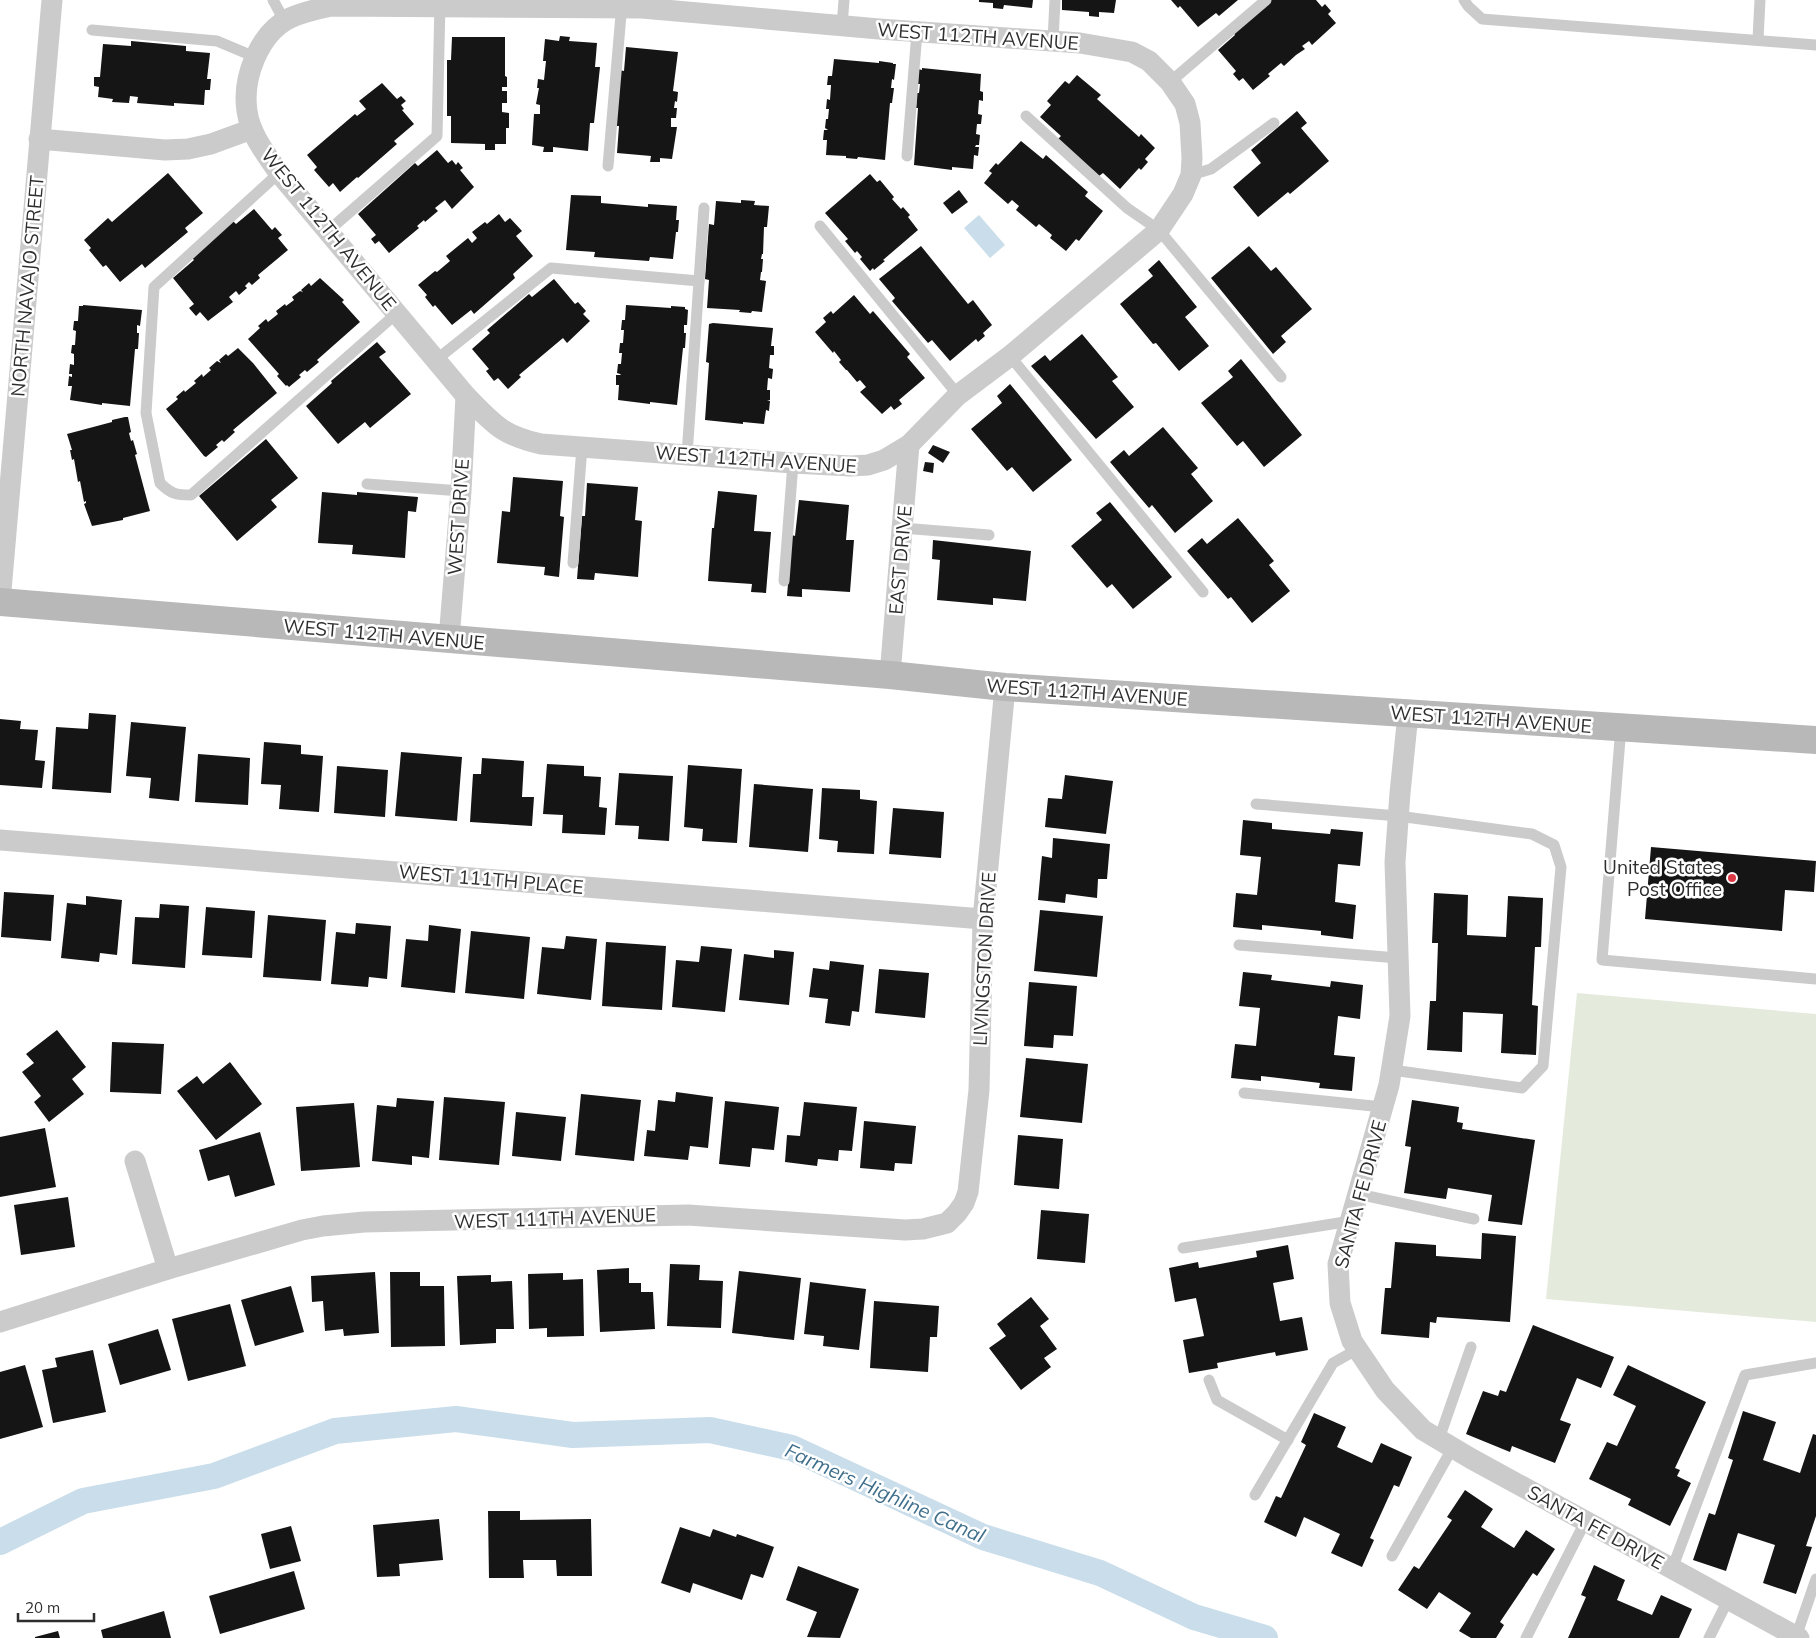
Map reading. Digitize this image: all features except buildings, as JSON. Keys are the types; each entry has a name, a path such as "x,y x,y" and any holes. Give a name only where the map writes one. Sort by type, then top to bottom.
{"main road":[{"name":"WEST 112TH AVENUE","path":"0,602 890,675 1005,687 1816,740"}],"street":[{"name":"NORTH NAVAJO STREET","path":"0,602 52,0"},
{"name":"WEST 112TH AVENUE","path":"440,3 622,4 642,8 842,26 1080,43 1132,52 1149,61 1170,82 1185,104 1190,123 1191,175 1184,194 1159,230 1010,356 958,395 909,445 884,460 868,465 851,466 793,464 541,444 509,434 495,426 466,396 278,173 260,144 252,129 247,112 247,81 255,57 264,42 275,29 285,22 304,12 331,6 440,3"},
{"path":"39,139 165,150 188,149 211,144 252,129"},
{"name":"WEST DRIVE","path":"449,639 461,492 466,396"},
{"name":"EAST DRIVE","path":"890,675 909,445"},
{"name":"LIVINGSTON DRIVE","path":"947,1223 961,1208 968,1192 979,1090 983,919 1005,687"},
{"name":"SANTA FE DRIVE","path":"1408,714 1395,862 1400,1016 1392,1070 1338,1264 1340,1303 1352,1341 1385,1390 1423,1430 1586,1522 1798,1637"},
{"name":"WEST 111TH PLACE","path":"0,840 983,919"},
{"path":"135,1161 168,1269"},
{"name":"WEST 111TH AVENUE","path":"0,1322 168,1269 302,1230 323,1226 364,1222 688,1215 905,1230 923,1229 947,1223"}],"lane":[{"path":"272,0 285,22"},
{"path":"842,26 844,0"},
{"path":"1053,41 1055,0"},
{"path":"1170,82 1266,0"},
{"path":"1464,0 1482,18 1816,45"},
{"path":"1758,39 1760,0"},
{"path":"328,231 437,136 440,3"},
{"path":"608,166 622,4"},
{"path":"92,30 217,41 255,57"},
{"path":"908,156 917,32"},
{"path":"1026,116 1127,208 1159,230 1280,377"},
{"path":"1191,175 1211,168 1274,123"},
{"path":"278,173 154,287 146,413 160,483 168,491 177,495 191,495 397,313"},
{"path":"687,455 704,208"},
{"path":"820,226 958,395"},
{"path":"436,360 551,268 699,281"},
{"path":"1010,356 1203,592"},
{"path":"573,563 582,447"},
{"path":"784,581 793,464"},
{"path":"367,484 461,492"},
{"path":"902,528 989,535"},
{"path":"1621,727 1602,960 1816,980"},
{"path":"1256,804 1398,816 1532,834 1554,845 1561,867 1543,1066 1522,1088 1392,1070"},
{"path":"1239,945 1398,958"},
{"path":"1244,1094 1383,1106"},
{"path":"1358,1194 1474,1219"},
{"path":"1183,1248 1351,1221"},
{"path":"1392,1556 1446,1443 1471,1347"},
{"path":"1255,1495 1333,1363 1358,1350"},
{"path":"1672,1569 1745,1375 1816,1363"},
{"path":"1209,1380 1217,1400 1288,1440"},
{"path":"1526,1638 1586,1522"},
{"path":"1798,1637 1816,1579"},
{"path":"1709,1638 1728,1600"}],"green space":[{"path":"1577,993 1816,1014 1816,1322 1546,1299"}],"water":[{"path":"979,215 1005,245 990,258 964,228"}],"waterway":[{"name":"Farmers Highline Canal","path":"0,1542 83,1501 214,1476 335,1431 456,1419 573,1435 710,1430 792,1448 983,1537 1100,1573 1194,1617 1265,1638"}],"place":[{"name":"United States Post Office","path":"1732,878"}]}
